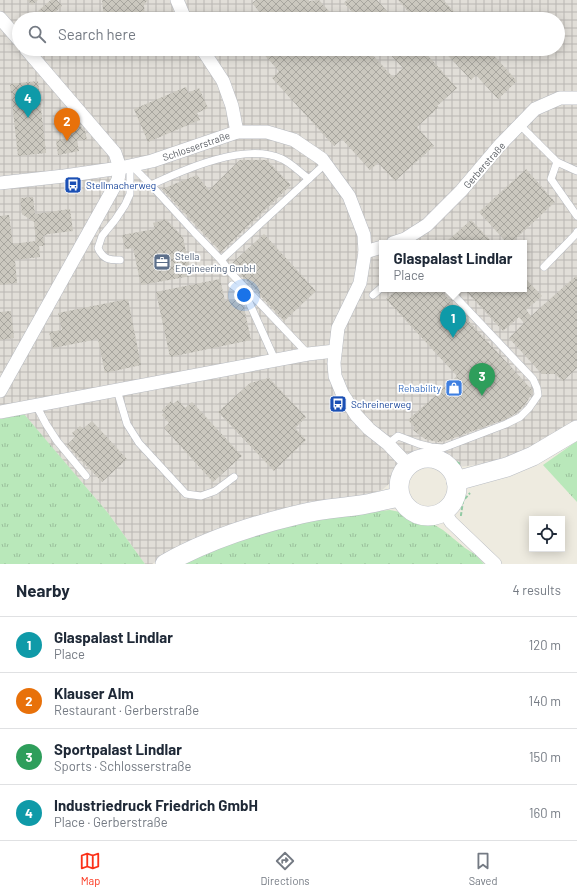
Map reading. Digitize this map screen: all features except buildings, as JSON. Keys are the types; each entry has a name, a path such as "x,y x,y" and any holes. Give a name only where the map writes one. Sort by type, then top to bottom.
{"main road":[{"path":"456,481 507,467 533,456 577,430"},
{"path":"425,458 436,459 447,465 454,474 456,481 456,497 448,508 436,515 423,516 416,514 407,508 400,497 398,486 404,470 408,466 425,458"},
{"path":"165,564 207,543 272,522 302,514 400,497"}],"street":[{"path":"177,0 182,12"},
{"path":"0,18 12,32"},
{"path":"0,391 125,166 32,56"},
{"path":"207,56 223,81 232,106 237,132"},
{"name":"Gerberstraße","path":"405,240 427,225 461,192 500,145 535,109 560,98 577,98"},
{"name":"Schlosserstraße","path":"0,183 64,176 152,161 237,132 267,132 294,140 322,159 349,196 364,235 365,252 360,283 338,328 334,363 335,376 345,398 356,415 369,429 388,444 408,466"},
{"path":"365,252 379,248"},
{"path":"0,412 275,360 335,351"},
{"path":"444,511 451,522 495,564"}],"lane":[{"path":"520,125 557,162 577,171"},
{"path":"151,185 205,163 230,156 245,154 264,154 283,159 309,179"},
{"path":"557,162 551,178 577,216"},
{"path":"222,260 325,164"},
{"path":"125,166 151,185 222,260 231,273 308,354"},
{"path":"120,260 108,260 101,254 98,248 102,236 125,205 130,194 125,166"},
{"path":"544,267 577,232"},
{"path":"232,285 243,293 248,300 275,360"},
{"path":"373,295 379,290"},
{"path":"388,444 398,436 419,444 443,448 506,424 520,417 538,396 537,388 533,379 451,292"},
{"path":"117,390 127,424 139,443 186,494 201,496 215,491 234,477"},
{"path":"36,405 57,441 86,476"}],"shaded area":[{"path":"0,0 577,0 577,425 500,462 458,467 451,464 444,458 435,455 418,454 394,473 390,483 382,490 369,494 311,505 172,552 152,564 145,564 108,513 15,404 0,408"}],"green space":[{"path":"24,414 108,513 145,564 0,564 0,419"},
{"path":"577,441 577,502 543,465"},
{"path":"390,510 400,512 411,520 433,524 476,555 484,564 177,564 209,550 320,517"}],"place":[{"name":"Industriedruck Friedrich GmbH","path":"28,118"},
{"name":"Klauser Alm","path":"67,141"},
{"name":"Stellmacherweg","path":"73,185"},
{"name":"Stella Engineering GmbH","path":"162,262"},
{"name":"Glaspalast Lindlar","path":"453,338"},
{"name":"Rehability","path":"454,388"},
{"name":"Sportpalast Lindlar","path":"482,396"},
{"name":"Schreinerweg","path":"338,404"}]}
